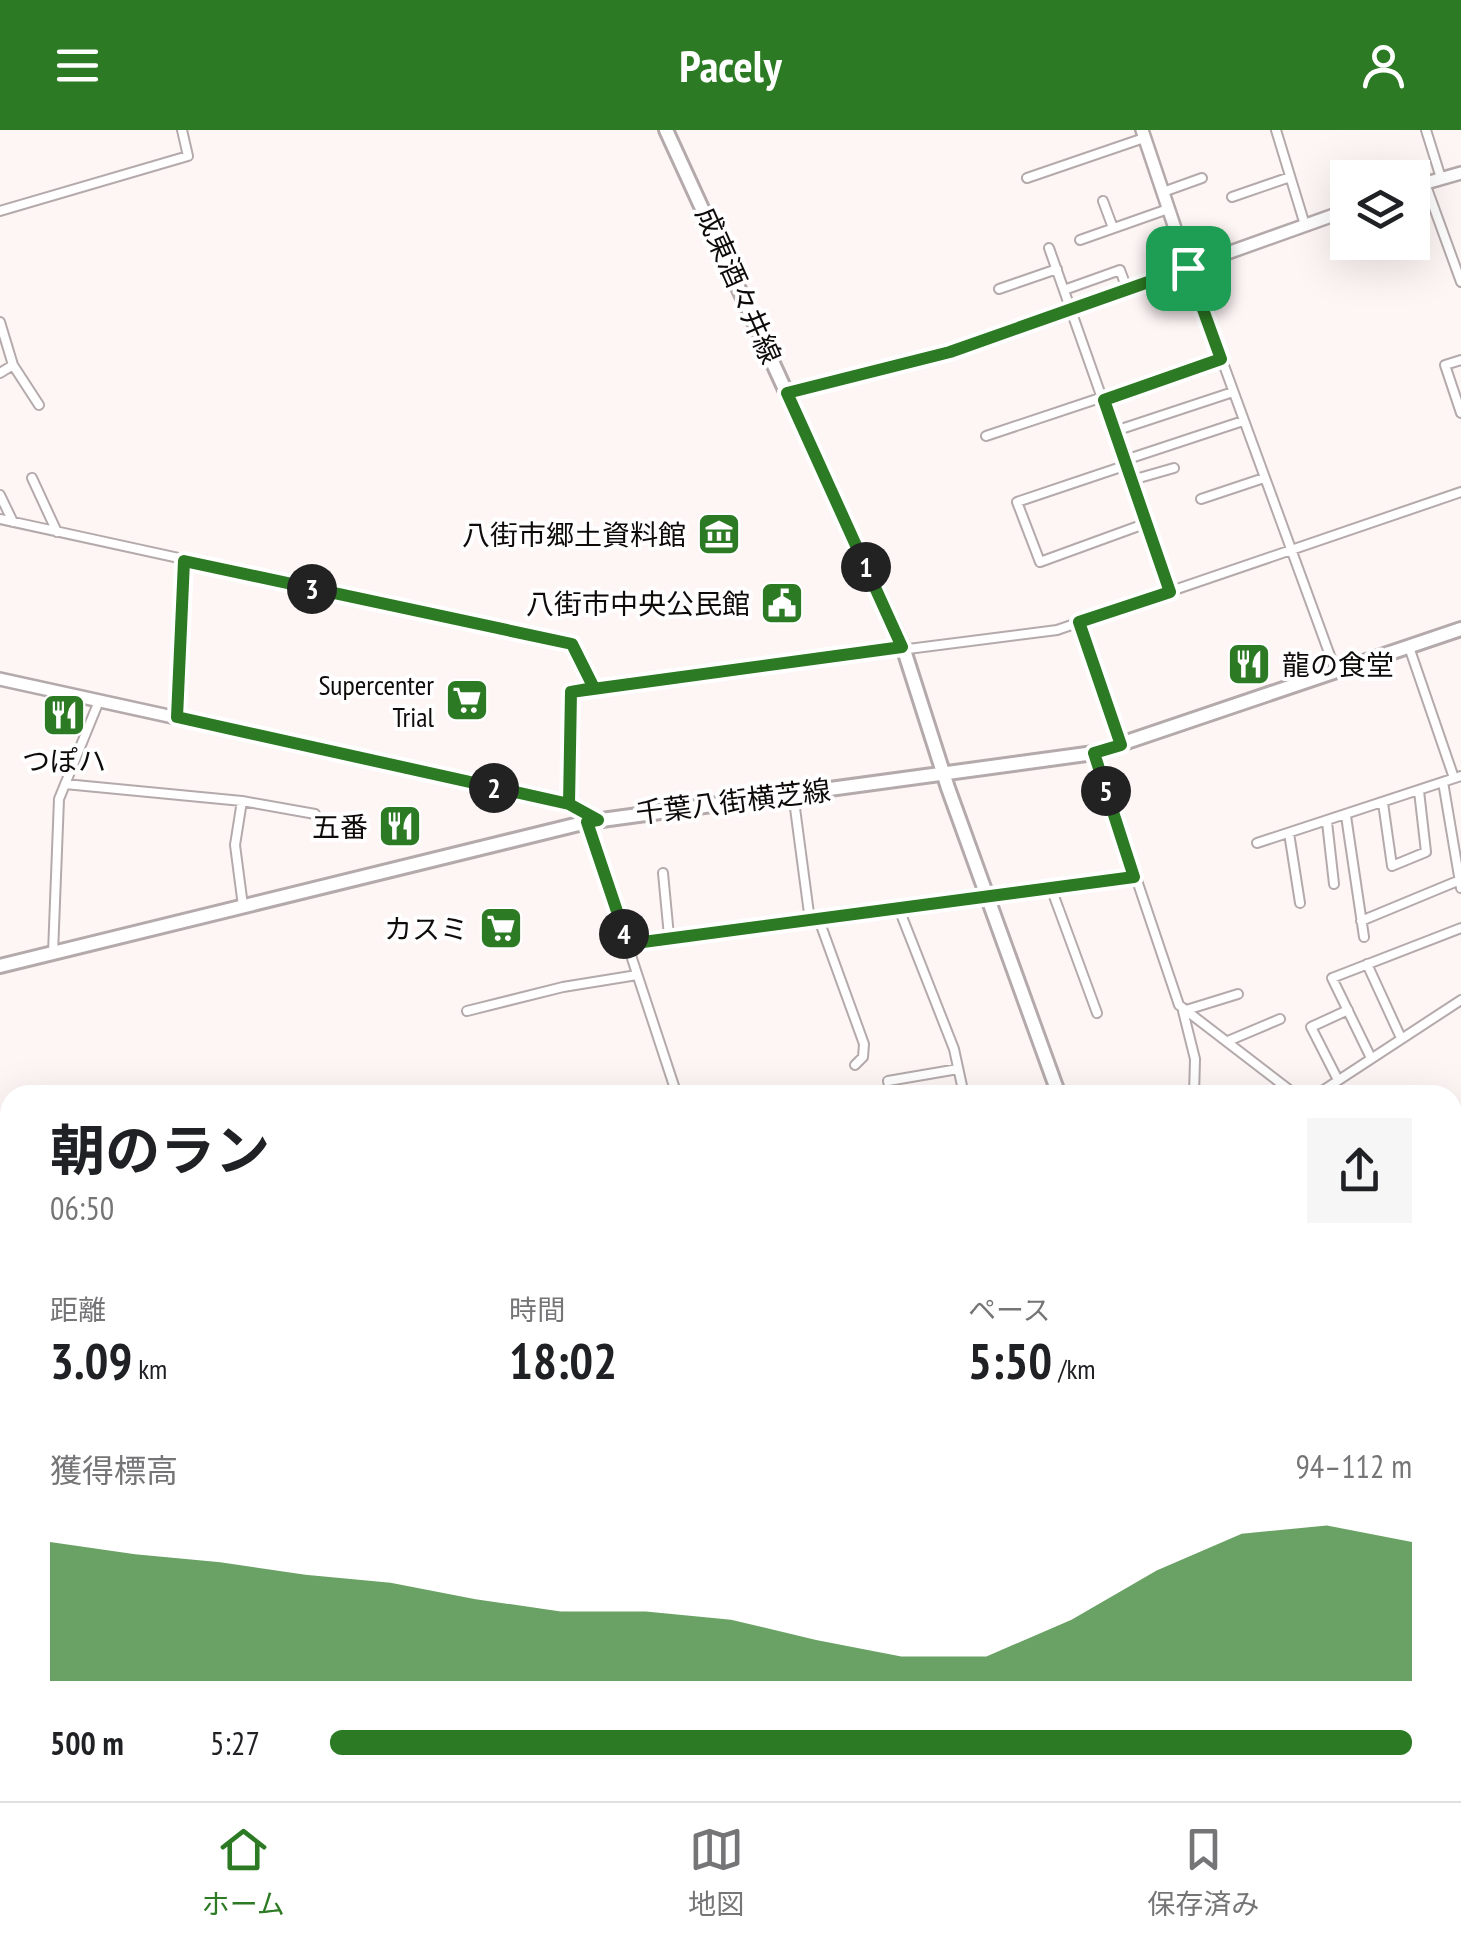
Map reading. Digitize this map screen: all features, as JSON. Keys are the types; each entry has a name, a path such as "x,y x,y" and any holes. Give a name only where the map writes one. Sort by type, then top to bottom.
{"main road":[{"name":"成東酒々井線","path":"666,130 902,647 1054,1085"},
{"name":"千葉八街横芝線","path":"0,966 592,821 1094,753 1461,629"}],"street":[{"path":"0,211 188,156 182,130"},
{"path":"1276,130 1305,225"},
{"path":"1426,130 1441,178"},
{"path":"1027,178 1143,134 1232,392 1336,672"},
{"path":"1430,182 1461,172"},
{"path":"1232,197 1290,177"},
{"path":"1162,192 1202,178"},
{"path":"1103,201 1112,228"},
{"path":"1080,240 1168,209"},
{"path":"1430,210 1461,282"},
{"path":"787,393 950,352 1330,216"},
{"path":"1050,248 1170,592"},
{"path":"999,289 1057,269"},
{"path":"1064,290 1120,270 1127,290"},
{"path":"0,322 13,366 39,405"},
{"path":"986,436 1221,359"},
{"path":"1461,360 1446,365 1461,413"},
{"path":"0,373 13,366"},
{"path":"1115,432 1232,392"},
{"path":"1147,524 1040,562 1017,502 1243,421"},
{"path":"1132,480 1174,468"},
{"path":"32,478 57,532"},
{"path":"1201,499 1264,478"},
{"path":"569,804 571,692 1028,634 1079,622 1461,492"},
{"path":"0,495 14,522"},
{"path":"0,520 572,644 594,688"},
{"path":"177,717 184,561"},
{"path":"1079,622 1121,745"},
{"path":"1257,843 1458,777 1409,646"},
{"path":"0,679 569,804 592,821 674,1085"},
{"path":"53,954 59,799 99,701"},
{"path":"1094,753 1134,877 1184,1011 1195,1059 1194,1085"},
{"path":"1443,782 1461,888"},
{"path":"65,784 242,802 315,814"},
{"path":"1383,803 1392,866 1426,852 1419,790"},
{"path":"793,793 814,920 864,1044 863,1057 855,1064"},
{"path":"242,802 236,845 243,907"},
{"path":"1346,816 1364,937"},
{"path":"1327,822 1334,884"},
{"path":"1288,833 1300,903"},
{"path":"663,873 670,936"},
{"path":"628,944 1134,877"},
{"path":"1362,921 1460,880"},
{"path":"1051,888 1097,1012"},
{"path":"899,909 962,1085"},
{"path":"1371,1058 1332,978 1461,928"},
{"path":"1367,964 1401,1038"},
{"path":"468,1010 563,987 637,976"},
{"path":"1184,1011 1238,994"},
{"path":"1331,1085 1461,1000"},
{"path":"1338,1080 1312,1027 1348,1010"},
{"path":"1184,1011 1285,1085"},
{"path":"1228,1041 1280,1018"},
{"path":"889,1085 888,1081 958,1068"}],"place":[{"name":"八街市郷土資料館","path":"719,534"},
{"name":"八街市中央公民館","path":"782,603"},
{"name":"龍の食堂","path":"1249,664"},
{"name":"Supercenter Trial","path":"467,700"},
{"name":"つぽハ","path":"64,715"},
{"name":"五番","path":"400,826"},
{"name":"カスミ","path":"501,928"}],"route":[{"path":"1188,268 950,352 787,393 902,647 571,692 569,804 177,717 184,561 572,644 594,688 571,692 569,804 588,811 598,820 587,822 628,944 1134,877 1094,753 1121,745 1079,622 1170,592 1104,400 1221,359 1188,268"}]}
